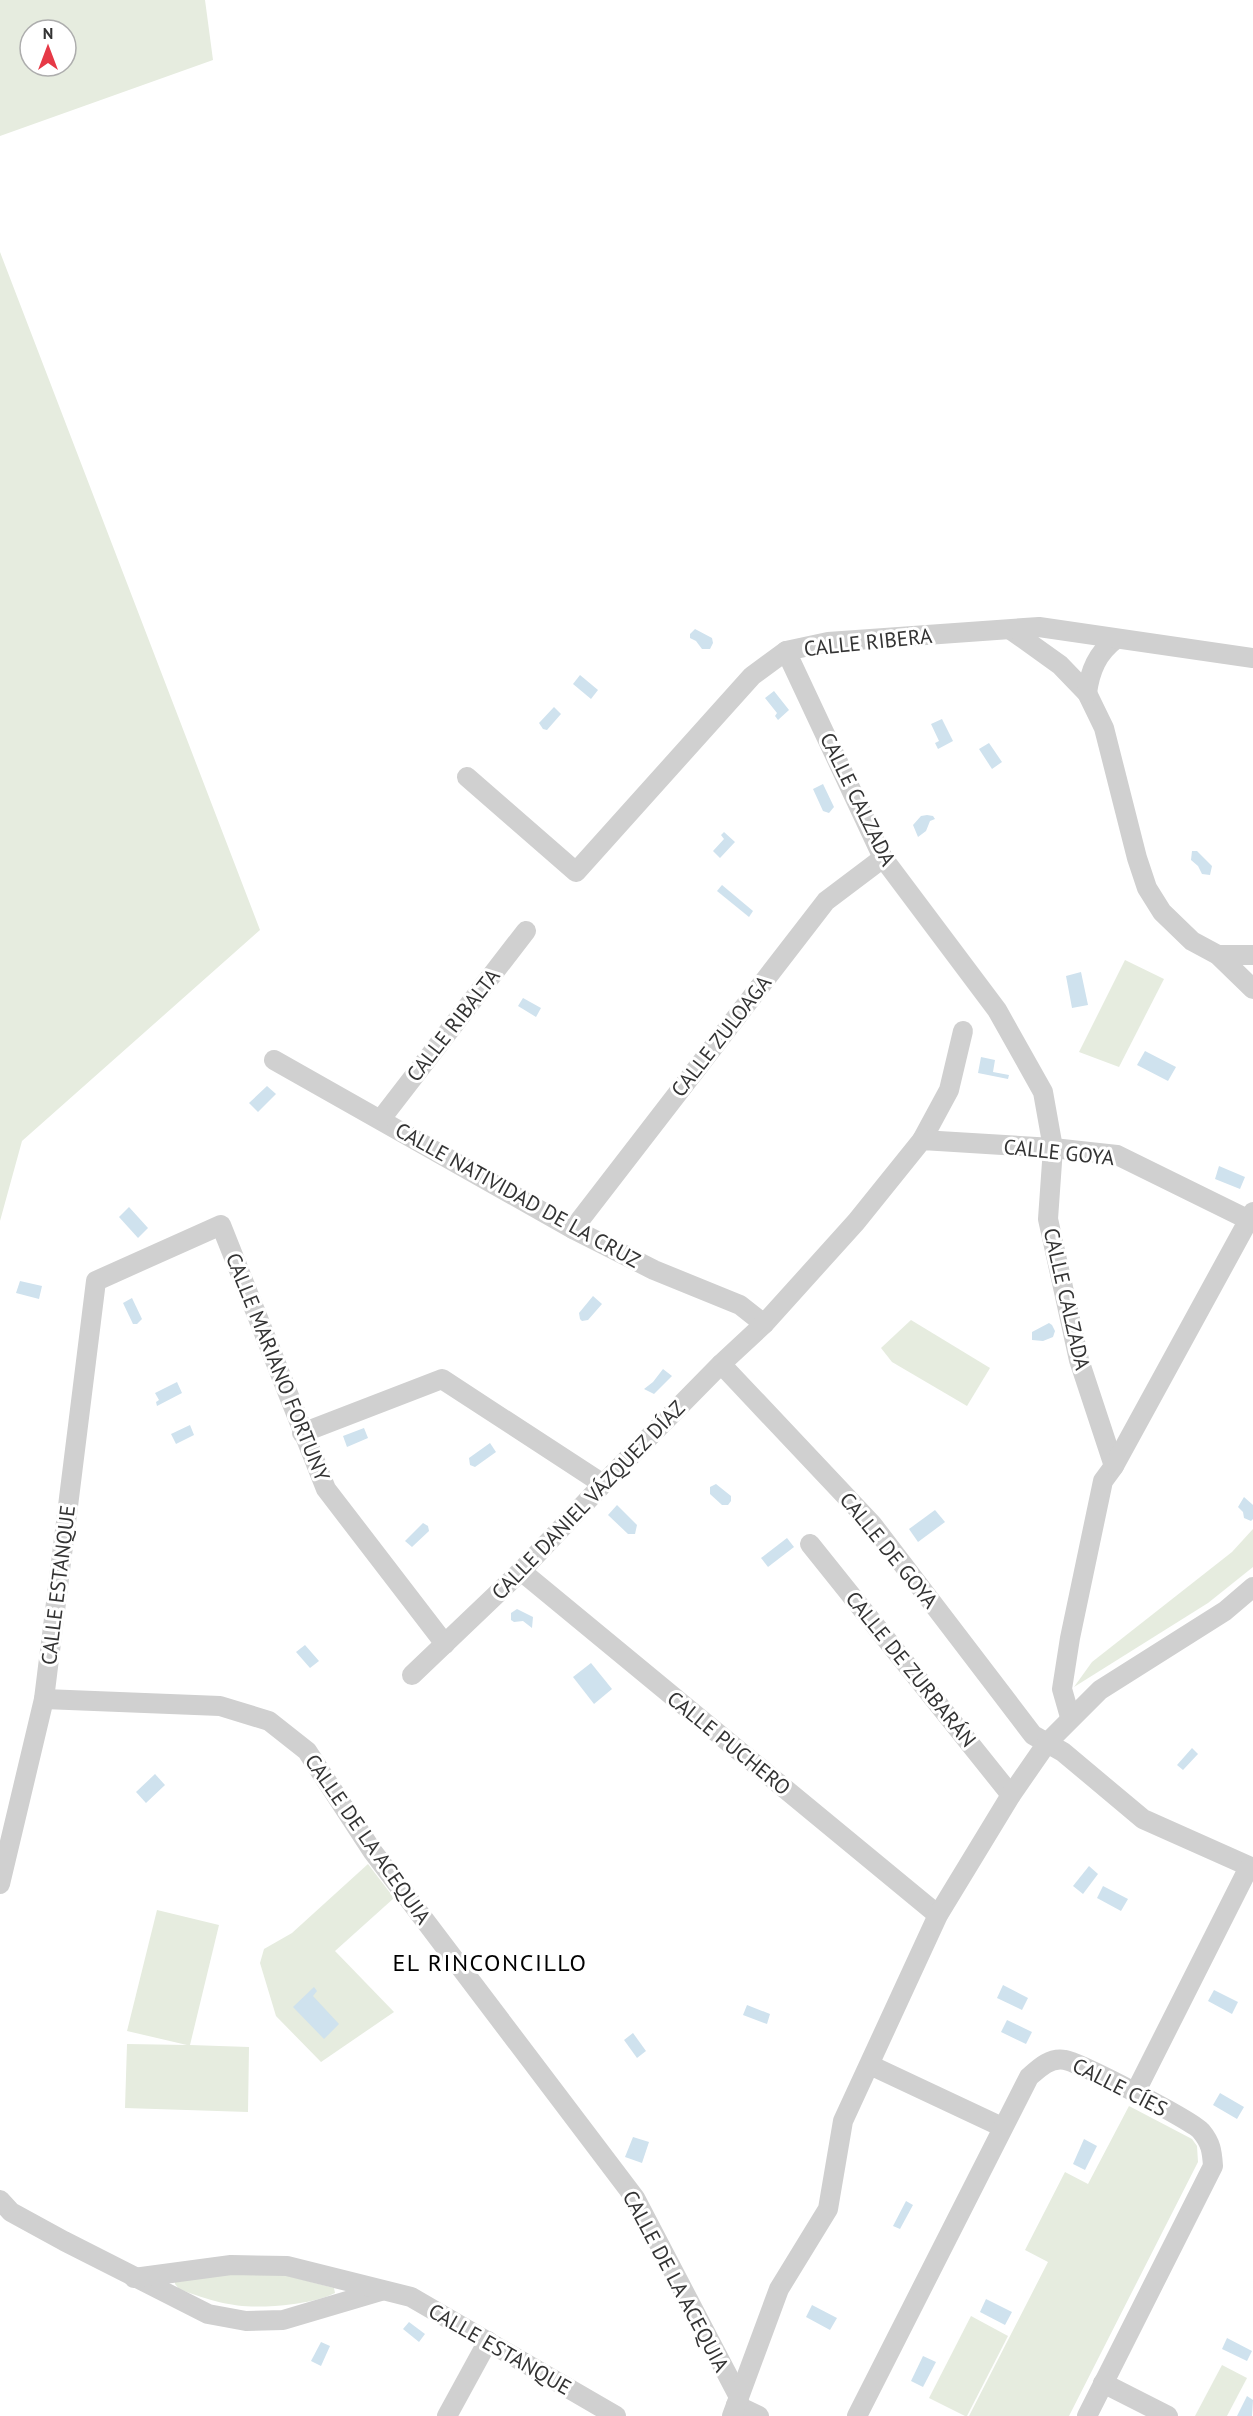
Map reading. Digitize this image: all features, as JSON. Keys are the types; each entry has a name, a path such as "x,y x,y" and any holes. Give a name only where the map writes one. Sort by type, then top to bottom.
{"street":[{"name":"CALLE RIBERA","path":"466,777 576,872 752,676 786,651 828,642 1039,627 1253,658"},
{"path":"1011,630 1060,665 1087,693 1104,728 1137,858 1147,888 1162,912 1192,941 1218,955 1253,989"},
{"path":"1087,693 1090,671 1107,645 1116,639"},
{"name":"CALLE CALZADA","path":"786,651 883,858 997,1010 1043,1092 1053,1148 1048,1219 1079,1360 1114,1466"},
{"name":"CALLE ZULOAGA","path":"573,1229 826,901 883,858"},
{"name":"CALLE RIBALTA","path":"381,1119 526,931"},
{"path":"1218,955 1253,956"},
{"path":"764,1324 856,1222 922,1140 949,1090 963,1031"},
{"name":"CALLE NATIVIDAD DE LA CRUZ","path":"274,1060 573,1229 654,1270 740,1305 764,1324"},
{"name":"CALLE GOYA","path":"922,1140 1053,1148 1117,1155 1252,1218"},
{"path":"1071,1717 1062,1689 1070,1638 1103,1481 1114,1466 1252,1218"},
{"name":"CALLE MARIANO FORTUNY","path":"96,1281 221,1225 326,1489 445,1644"},
{"name":"CALLE ESTANQUE","path":"0,1884 44,1699 96,1281"},
{"name":"CALLE DANIEL VÁZQUEZ DÍAZ","path":"412,1675 521,1571 721,1364 764,1324"},
{"name":"CALLE DE GOYA","path":"721,1364 872,1524 1033,1735 1063,1752 1143,1819 1251,1868"},
{"path":"302,1433 442,1379 603,1484"},
{"name":"CALLE DE ZURBARÁN","path":"810,1544 1011,1795"},
{"name":"CALLE PUCHERO","path":"521,1571 938,1915"},
{"path":"759,2416 735,2406 779,2289 828,2209 843,2121 938,1915 1011,1795 1047,1743 1071,1717 1100,1690 1225,1611 1253,1587"},
{"name":"CALLE DE LA ACEQUIA","path":"44,1699 220,1707 269,1721 308,1751 373,1852 634,2198 735,2406"},
{"path":"1135,2092 1251,1868"},
{"name":"CALLE CÍES","path":"857,2416 1029,2077 1044,2063 1065,2060 1135,2092 1199,2129 1211,2144 1213,2166 1087,2416"},
{"path":"870,2065 1002,2127"},
{"name":"CALLE ESTANQUE","path":"0,2200 11,2212 134,2278 208,2314 246,2321 283,2320 381,2291"},
{"name":"CALLE ESTANQUE","path":"134,2278 231,2265 287,2266 411,2297 616,2416"},
{"path":"447,2416 488,2341"},
{"path":"1103,2383 1168,2416"}],"shaded area":[{"path":"0,0 205,0 213,60 0,136"},
{"path":"0,252 260,930 22,1141 0,1221"},
{"path":"1125,960 1164,979 1119,1067 1079,1052"},
{"path":"911,1320 990,1368 967,1406 892,1362 881,1348"},
{"path":"1253,1529 1253,1567 1208,1603 1074,1687 1092,1662 1232,1552"},
{"path":"368,1864 394,1898 335,1951 394,2012 321,2062 276,2016 260,1963 264,1949 292,1933"},
{"path":"157,1910 219,1925 190,2045 249,2047 248,2112 125,2108 127,2044 187,2045 127,2031"},
{"path":"1129,2106 1192,2139 1197,2146 1198,2162 1069,2416 969,2416 1048,2262 1025,2250 1065,2172 1088,2184"},
{"path":"277,2273 334,2288 335,2293 321,2299 262,2307 223,2303 179,2289 175,2284 175,2282 219,2274"},
{"path":"971,2316 1008,2336 965,2416 929,2398"},
{"path":"1222,2365 1247,2378 1227,2416 1195,2416"}],"water":[{"path":"695,629 712,638 713,643 710,649 702,649 696,641 690,638 690,634"},
{"path":"580,675 598,690 591,699 573,684"},
{"path":"774,691 789,710 778,720 775,716 777,713 765,698"},
{"path":"554,707 561,714 547,730 543,729 539,723"},
{"path":"942,719 953,741 938,749 935,743 939,741 931,724"},
{"path":"989,743 1002,762 992,769 979,749"},
{"path":"823,784 834,807 829,813 823,811 813,789"},
{"path":"927,815 935,819 930,821 926,831 918,837 913,825 921,816"},
{"path":"724,832 735,842 720,858 713,851 724,839 721,835"},
{"path":"1192,851 1197,851 1212,866 1210,875 1202,874 1191,860"},
{"path":"722,885 753,911 749,917 717,891"},
{"path":"1081,972 1088,1005 1072,1008 1066,976"},
{"path":"523,998 541,1008 536,1017 518,1006"},
{"path":"1145,1051 1176,1067 1168,1081 1137,1065"},
{"path":"981,1057 995,1060 993,1072 1009,1075 1008,1079 978,1073"},
{"path":"267,1086 276,1094 258,1112 249,1103"},
{"path":"1219,1166 1245,1177 1240,1189 1215,1179"},
{"path":"129,1207 148,1228 138,1238 119,1217"},
{"path":"20,1281 42,1286 39,1299 16,1293"},
{"path":"593,1296 602,1304 588,1320 582,1321 579,1313"},
{"path":"132,1298 142,1319 137,1324 133,1324 123,1303"},
{"path":"1049,1323 1055,1331 1053,1337 1043,1341 1032,1340 1032,1332"},
{"path":"663,1369 672,1376 654,1394 644,1389 653,1382"},
{"path":"177,1382 182,1393 157,1406 156,1402 159,1400 155,1393"},
{"path":"190,1425 194,1435 176,1444 171,1434"},
{"path":"364,1428 368,1438 347,1447 343,1436"},
{"path":"490,1443 496,1452 475,1467 470,1465 469,1458"},
{"path":"716,1484 731,1496 728,1505 722,1505 710,1494 710,1487"},
{"path":"1244,1497 1253,1505 1251,1521 1244,1518 1243,1512 1238,1507"},
{"path":"617,1505 637,1525 635,1534 628,1534 608,1515"},
{"path":"935,1510 945,1522 918,1542 909,1529"},
{"path":"423,1523 428,1526 429,1531 412,1547 405,1541"},
{"path":"787,1538 794,1547 768,1567 761,1558"},
{"path":"517,1609 533,1617 532,1628 523,1621 511,1620 511,1613"},
{"path":"305,1645 319,1661 310,1668 296,1652"},
{"path":"591,1663 612,1689 594,1704 573,1677"},
{"path":"1192,1748 1198,1754 1183,1770 1177,1765"},
{"path":"155,1774 165,1785 146,1803 136,1792"},
{"path":"1089,1866 1098,1874 1083,1894 1073,1886"},
{"path":"1103,1886 1128,1899 1121,1911 1097,1898"},
{"path":"1003,1985 1028,1998 1022,2010 997,1998"},
{"path":"314,1987 317,1991 313,1996 339,2024 324,2039 293,2007"},
{"path":"1214,1990 1238,2002 1232,2014 1208,2001"},
{"path":"747,2005 770,2014 767,2024 743,2015"},
{"path":"1007,2020 1032,2032 1026,2044 1001,2032"},
{"path":"633,2033 646,2051 637,2058 624,2040"},
{"path":"1220,2093 1244,2107 1237,2119 1213,2105"},
{"path":"633,2137 649,2142 642,2163 625,2157"},
{"path":"1084,2139 1097,2146 1085,2170 1073,2164"},
{"path":"906,2201 913,2205 900,2229 893,2226"},
{"path":"986,2299 1012,2312 1005,2325 980,2312"},
{"path":"812,2305 837,2318 830,2330 806,2317"},
{"path":"409,2322 425,2334 419,2342 403,2329"},
{"path":"1227,2338 1252,2351 1247,2361 1222,2349"},
{"path":"321,2342 330,2346 321,2366 311,2361"},
{"path":"923,2356 936,2362 923,2387 911,2381"},
{"path":"1247,2396 1253,2400 1252,2416 1237,2416"}],"district":[{"name":"EL RINCONCILLO","path":"490,1962"}]}
